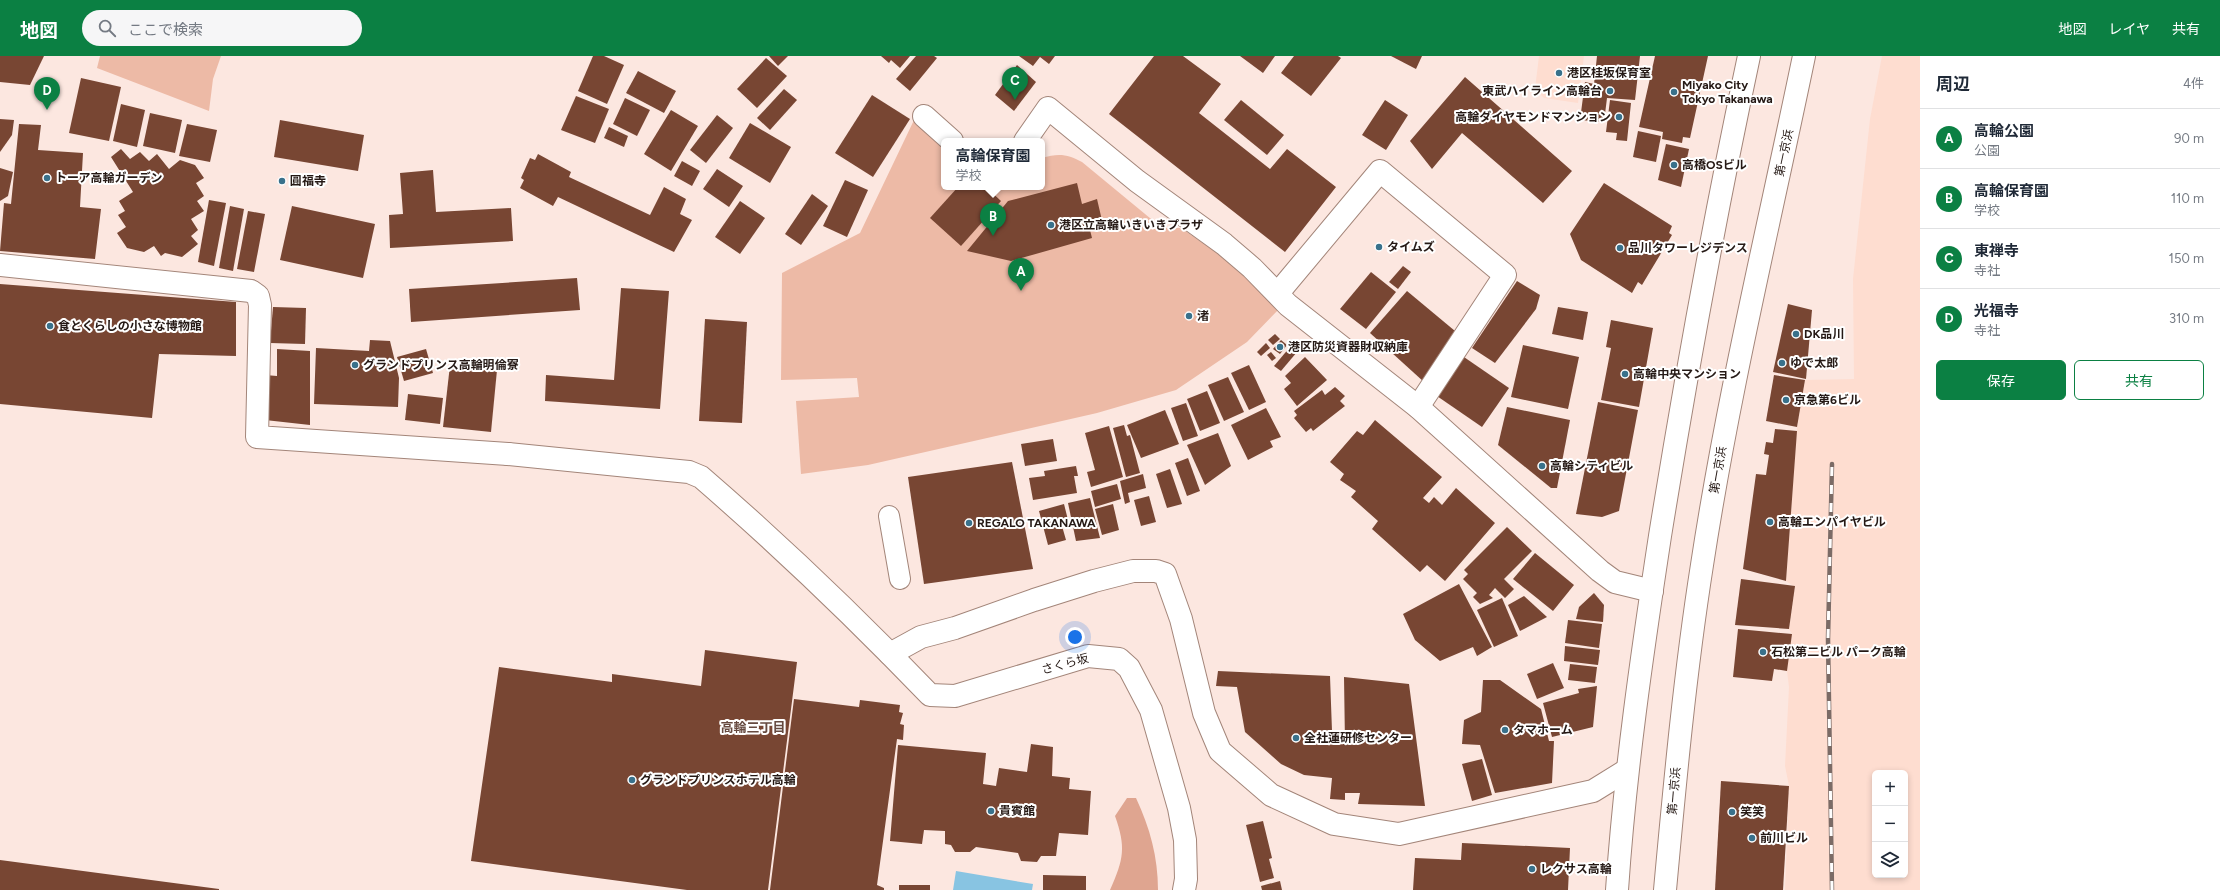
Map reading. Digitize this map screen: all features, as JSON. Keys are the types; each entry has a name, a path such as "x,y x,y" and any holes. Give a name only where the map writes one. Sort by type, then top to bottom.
{"main road":[{"path":"1616,890 1627,770 1652,591 1674,450 1717,205 1749,56"},
{"name":"第一京浜","path":"1666,890 1677,759 1702,564 1725,431 1804,56"},
{"path":"1027,138 1048,108 1137,181 1224,244 1288,304 1418,407 1600,571 1615,582 1652,591"},
{"path":"924,116 949,138"},
{"path":"1278,293 1380,171 1505,275 1418,407"},
{"name":"さくら坂","path":"0,266 252,290 258,296 260,304 257,437 508,454 674,470 689,472 701,477 762,530 851,613 930,695 955,696 1088,656 1119,659 1129,668 1151,710 1179,808 1185,840 1186,879 1184,890"},
{"path":"890,654 921,637 955,628 1042,597 1134,571 1156,571 1166,574 1181,619 1204,713 1220,751 1272,795 1334,824 1399,834 1593,790 1627,770"}],"street":[{"path":"889,516 900,580"}],"shaded area":[{"path":"100,56 221,56 213,79 209,111 97,68"},
{"name":"港区桂坂保育室","path":"1539,56 1584,56 1578,103 1544,98 1535,89"},
{"path":"1882,56 1920,56 1920,890 1785,890 1789,786 1785,766 1789,687 1787,671 1792,634 1789,629 1795,587 1786,581 1797,427 1805,380 1854,379 1853,279 1870,119"},
{"path":"915,118 941,139 941,190 1045,190 1045,157 1053,155 1072,157 1082,162 1162,228 1181,228 1229,261 1279,309 1247,342 1176,390 1097,413 868,465 801,474 796,401 859,397 857,378 781,380 782,273 860,233"},
{"path":"1127,798 1136,798 1145,820 1155,854 1158,890 1110,890 1121,861 1122,853 1121,836 1115,816"}],"water":[{"path":"956,871 1033,884 1032,890 953,890"}],"building":[{"path":"0,56 44,56 30,85 0,82"},
{"path":"593,56 604,56 624,65 607,104 578,91"},
{"path":"769,56 788,56 778,66"},
{"path":"881,56 910,56 900,68 891,60 889,63"},
{"path":"916,56 934,56 937,58 910,91 896,79"},
{"path":"1019,56 1055,56 1049,64 1040,57 1033,66"},
{"path":"1154,56 1183,56 1221,84 1199,113 1270,169 1287,149 1336,187 1285,252 1109,114"},
{"path":"1240,56 1275,56 1263,73"},
{"path":"1294,56 1338,56 1341,58 1311,96 1281,73"},
{"path":"1391,56 1422,56 1416,69"},
{"name":"東武ハイライン高輪台","path":"1597,56 1640,56 1635,100 1607,98 1604,122 1580,120 1585,82 1594,84"},
{"name":"Miyako City Tokyo Takanawa","path":"1655,56 1708,56 1690,138 1683,137 1682,143 1662,139 1663,132 1639,127"},
{"path":"766,58 787,76 757,108 737,89"},
{"path":"1017,65 1036,82 1014,111 995,95"},
{"path":"638,71 676,91 664,113 626,93"},
{"path":"1465,77 1572,171 1543,203 1462,133 1432,169 1410,141"},
{"path":"81,78 121,87 109,141 69,133"},
{"path":"784,89 797,100 770,130 757,118"},
{"path":"872,95 910,119 873,177 835,153"},
{"path":"576,96 609,109 595,143 561,130"},
{"path":"625,98 650,110 637,136 613,124"},
{"path":"1241,100 1284,135 1267,155 1224,120"},
{"path":"1385,100 1408,115 1386,150 1362,135"},
{"name":"高輪ダイヤモンドマンション","path":"1610,100 1631,103 1627,141 1616,140 1617,133 1606,132"},
{"path":"121,104 145,110 137,147 113,141"},
{"path":"671,110 698,126 671,171 644,154"},
{"path":"150,113 182,120 175,153 143,146"},
{"path":"717,115 733,128 706,163 690,150"},
{"path":"0,119 14,120 12,135 0,152"},
{"path":"280,120 364,135 358,171 274,157"},
{"path":"750,123 791,147 770,183 729,158"},
{"name":"トーア高輪ガーデン","path":"19,124 41,125 38,150 83,153 80,207 101,209 95,259 0,251 4,203 11,204"},
{"path":"187,124 217,130 210,162 179,156"},
{"path":"609,127 628,136 624,147 604,138"},
{"path":"1638,131 1661,136 1656,162 1633,157"},
{"name":"高橋OSビル","path":"1666,144 1689,149 1681,187 1658,180"},
{"path":"121,149 130,159 140,152 149,161 157,154 169,169 180,160 195,165 204,178 196,183 204,196 197,201 204,211 191,219 198,230 191,236 198,244 182,257 165,253 161,256 154,246 144,252 127,248 117,233 126,227 118,215 125,211 119,201 133,192 111,157"},
{"path":"538,154 571,172 569,177 650,215 664,187 686,199 680,214 692,220 674,252 558,197 553,206 520,188 524,180 521,178 530,158 535,160"},
{"path":"682,161 700,171 692,186 674,176"},
{"path":"0,168 13,172 8,196 0,201"},
{"path":"717,169 743,186 729,207 703,189"},
{"path":"433,170 436,212 511,208 513,241 390,248 389,215 403,214 400,173"},
{"path":"845,180 868,190 847,237 823,226"},
{"path":"1077,183 1082,204 1097,199 1104,229 1090,230 1092,238 1011,261 967,251 1008,201"},
{"name":"品川タワーレジデンス","path":"1604,183 1672,226 1669,233 1672,235 1642,285 1638,282 1632,293 1581,260 1570,234"},
{"path":"955,190 989,190 1001,201 961,246 930,218"},
{"path":"812,194 828,206 801,245 785,234"},
{"path":"209,200 226,203 214,266 198,262"},
{"path":"740,201 765,218 740,254 715,237"},
{"path":"230,206 244,209 233,271 219,268"},
{"path":"292,206 375,224 363,278 280,260"},
{"path":"248,211 265,214 254,272 237,269"},
{"path":"1403,266 1411,272 1398,289 1389,282"},
{"path":"1371,272 1396,292 1366,329 1340,309"},
{"path":"577,278 580,310 411,322 409,289"},
{"path":"1517,281 1540,295 1536,309 1495,363 1472,348"},
{"path":"0,284 236,302 236,356 159,354 152,418 0,404"},
{"path":"621,288 669,291 660,409 545,401 546,375 614,380"},
{"path":"1407,291 1455,331 1424,382 1370,333"},
{"name":"DK品川","path":"1788,304 1812,310 1806,379 1773,372"},
{"path":"273,307 306,308 305,344 270,343"},
{"path":"1558,307 1588,312 1583,340 1552,334"},
{"path":"705,319 747,322 742,423 699,421"},
{"name":"高輪中央マンション","path":"1611,320 1653,328 1639,407 1601,400 1611,348 1606,347"},
{"name":"港区防災資器財収納庫","path":"1275,334 1280,339 1273,345 1268,340"},
{"name":"グランドプリンス高輪明倫寮","path":"370,340 390,341 399,378 398,407 314,404 316,348 369,351"},
{"name":"港区防災資器財収納庫","path":"1281,340 1287,345 1280,354 1273,349"},
{"path":"1266,343 1270,348 1261,356 1257,352"},
{"path":"1523,345 1579,357 1568,409 1511,397"},
{"path":"1290,347 1297,352 1281,371 1274,366"},
{"path":"277,349 310,351 310,425 265,420 265,375 277,376"},
{"path":"426,349 433,373 404,381 397,357"},
{"path":"1271,352 1276,358 1272,361 1267,355"},
{"path":"1461,355 1509,388 1482,427 1434,394"},
{"path":"1305,357 1327,380 1297,406 1284,389 1291,383 1285,376"},
{"path":"450,365 497,370 491,432 443,427"},
{"path":"1249,365 1266,402 1249,410 1231,373"},
{"name":"京急第6ビル","path":"1774,375 1805,380 1797,427 1766,421"},
{"path":"1228,377 1244,412 1224,421 1208,385"},
{"path":"1335,387 1345,396 1340,401 1345,406 1313,431 1311,428 1306,432 1294,418 1297,415 1294,411 1322,390 1325,395"},
{"path":"1207,391 1220,423 1200,431 1187,399"},
{"path":"408,394 443,398 440,424 405,420"},
{"path":"1598,402 1638,410 1619,511 1602,517 1576,514"},
{"path":"1186,403 1198,436 1183,441 1171,408"},
{"name":"高輪シティビル","path":"1507,407 1570,420 1557,488 1551,488 1498,445"},
{"path":"1266,408 1281,437 1270,441 1273,447 1248,460 1231,425"},
{"path":"1165,410 1179,444 1141,458 1127,425"},
{"path":"1375,420 1442,477 1423,498 1429,503 1434,497 1442,505 1456,488 1495,523 1445,581 1427,565 1420,572 1372,529 1378,521 1351,497 1356,491 1340,480 1344,474 1330,462 1357,431 1363,435"},
{"path":"1124,425 1127,436 1130,435 1140,473 1126,477 1113,428"},
{"path":"1109,426 1123,477 1091,487 1087,472 1095,470 1085,433"},
{"name":"高輪エンパイヤビル","path":"1775,429 1797,431 1786,581 1743,569 1756,474 1766,475 1769,455 1764,454 1766,442 1773,443"},
{"path":"1218,433 1231,466 1205,485 1187,445"},
{"path":"1053,439 1057,461 1025,466 1021,444"},
{"path":"1188,458 1200,491 1187,496 1175,463"},
{"name":"REGALO TAKANAWA","path":"1012,462 1033,569 924,584 908,477"},
{"path":"1076,466 1078,476 1074,476 1077,493 1033,500 1029,478 1045,476 1044,471"},
{"path":"1170,469 1182,504 1167,508 1156,474"},
{"path":"1143,474 1146,488 1128,493 1130,502 1125,504 1120,481"},
{"path":"1117,484 1121,499 1095,507 1091,491"},
{"path":"1149,496 1156,522 1141,526 1134,500"},
{"path":"1090,498 1100,538 1076,541 1068,503"},
{"path":"1064,504 1069,524 1062,526 1066,540 1048,545 1039,511"},
{"path":"1113,504 1119,530 1102,535 1095,509"},
{"path":"1507,527 1532,551 1504,579 1514,589 1505,598 1495,588 1489,595 1493,598 1480,604 1473,597 1477,593 1463,579 1468,574 1464,570"},
{"path":"1535,553 1574,585 1553,611 1513,579"},
{"path":"1741,579 1795,586 1789,629 1735,625"},
{"path":"1459,584 1492,647 1477,656 1473,647 1440,661 1415,640 1403,614"},
{"path":"1594,593 1604,605 1603,622 1576,619 1579,607"},
{"path":"1524,596 1547,617 1520,631 1508,605"},
{"path":"1502,598 1518,636 1494,647 1477,610"},
{"path":"1568,620 1602,624 1599,648 1565,643"},
{"name":"石松第二ビル パーク高輪","path":"1738,629 1792,634 1787,671 1774,669 1772,681 1733,677"},
{"path":"1565,646 1600,650 1598,665 1564,661"},
{"name":"グランドプリンスホテル高輪","path":"705,650 797,662 768,890 687,890 471,861 499,667 612,682 612,674 701,686"},
{"path":"1553,663 1564,688 1537,699 1527,674"},
{"path":"1570,664 1597,667 1595,683 1568,680"},
{"name":"全社蓮研修センター","path":"1218,671 1330,676 1332,731 1345,744 1344,677 1409,684 1425,806 1358,804 1360,793 1345,793 1345,800 1330,799 1332,778 1304,775 1281,764 1245,732 1237,687 1216,686"},
{"name":"タマホーム","path":"1483,680 1500,680 1541,709 1549,741 1554,741 1552,783 1495,793 1480,745 1462,744 1464,720 1481,712"},
{"path":"1597,686 1593,727 1552,737 1543,703 1579,693 1578,689"},
{"name":"グランドプリンスホテル高輪","path":"794,699 859,707 860,700 900,705 899,712 903,713 900,724 904,725 903,740 897,739 877,885 884,888 884,890 770,890"},
{"name":"貴賓館","path":"1031,744 1053,747 1052,776 1070,778 1069,789 1091,791 1088,835 1059,833 1056,856 1041,856 1037,862 1021,861 1018,853 976,847 970,852 955,852 951,845 945,844 945,831 924,830 922,844 890,841 898,745 986,753 983,784 996,786 999,768 1027,772"},
{"path":"1482,759 1492,795 1472,801 1462,764"},
{"name":"前川ビル","path":"1721,781 1789,786 1783,890 1715,890"},
{"path":"1263,821 1272,858 1269,859 1274,878 1260,882 1246,825"},
{"path":"1462,843 1570,848 1568,890 1413,890 1415,858 1461,860"},
{"path":"0,860 219,889 219,890 0,890"},
{"path":"1043,875 1086,876 1086,890 1043,890"},
{"path":"1280,881 1282,890 1262,890 1261,886"},
{"path":"899,885 930,885 930,890 899,890"}],"railway":[{"path":"1832,464 1828,639 1832,890"}],"place":[{"name":"港区桂坂保育室","path":"1559,73"},
{"name":"東武ハイライン高輪台","path":"1610,91"},
{"name":"Miyako City Tokyo Takanawa","path":"1674,92"},
{"name":"東禅寺","path":"1015,100"},
{"name":"光福寺","path":"47,110"},
{"name":"高輪ダイヤモンドマンション","path":"1619,117"},
{"name":"高橋OSビル","path":"1674,165"},
{"name":"トーア高輪ガーデン","path":"47,178"},
{"name":"圓福寺","path":"282,181"},
{"name":"港区立高輪いきいきプラザ","path":"1051,225"},
{"name":"高輪保育園","path":"993,236"},
{"name":"タイムズ","path":"1379,247"},
{"name":"品川タワーレジデンス","path":"1620,248"},
{"name":"高輪公園","path":"1021,291"},
{"name":"渚","path":"1189,316"},
{"name":"食とくらしの小さな博物館","path":"50,326"},
{"name":"DK品川","path":"1796,334"},
{"name":"港区防災資器財収納庫","path":"1280,347"},
{"name":"ゆで太郎","path":"1782,363"},
{"name":"グランドプリンス高輪明倫寮","path":"355,365"},
{"name":"高輪中央マンション","path":"1625,374"},
{"name":"京急第6ビル","path":"1786,400"},
{"name":"高輪シティビル","path":"1542,466"},
{"name":"高輪エンパイヤビル","path":"1770,522"},
{"name":"REGALO TAKANAWA","path":"969,523"},
{"name":"石松第二ビル パーク高輪","path":"1763,652"},
{"name":"タマホーム","path":"1505,730"},
{"name":"全社蓮研修センター","path":"1296,738"},
{"name":"グランドプリンスホテル高輪","path":"632,780"},
{"name":"貴賓館","path":"991,811"},
{"name":"笑笑","path":"1732,812"},
{"name":"前川ビル","path":"1752,838"},
{"name":"レクサス高輪","path":"1532,869"}],"district":[{"name":"高輪三丁目","path":"753,727"}]}
